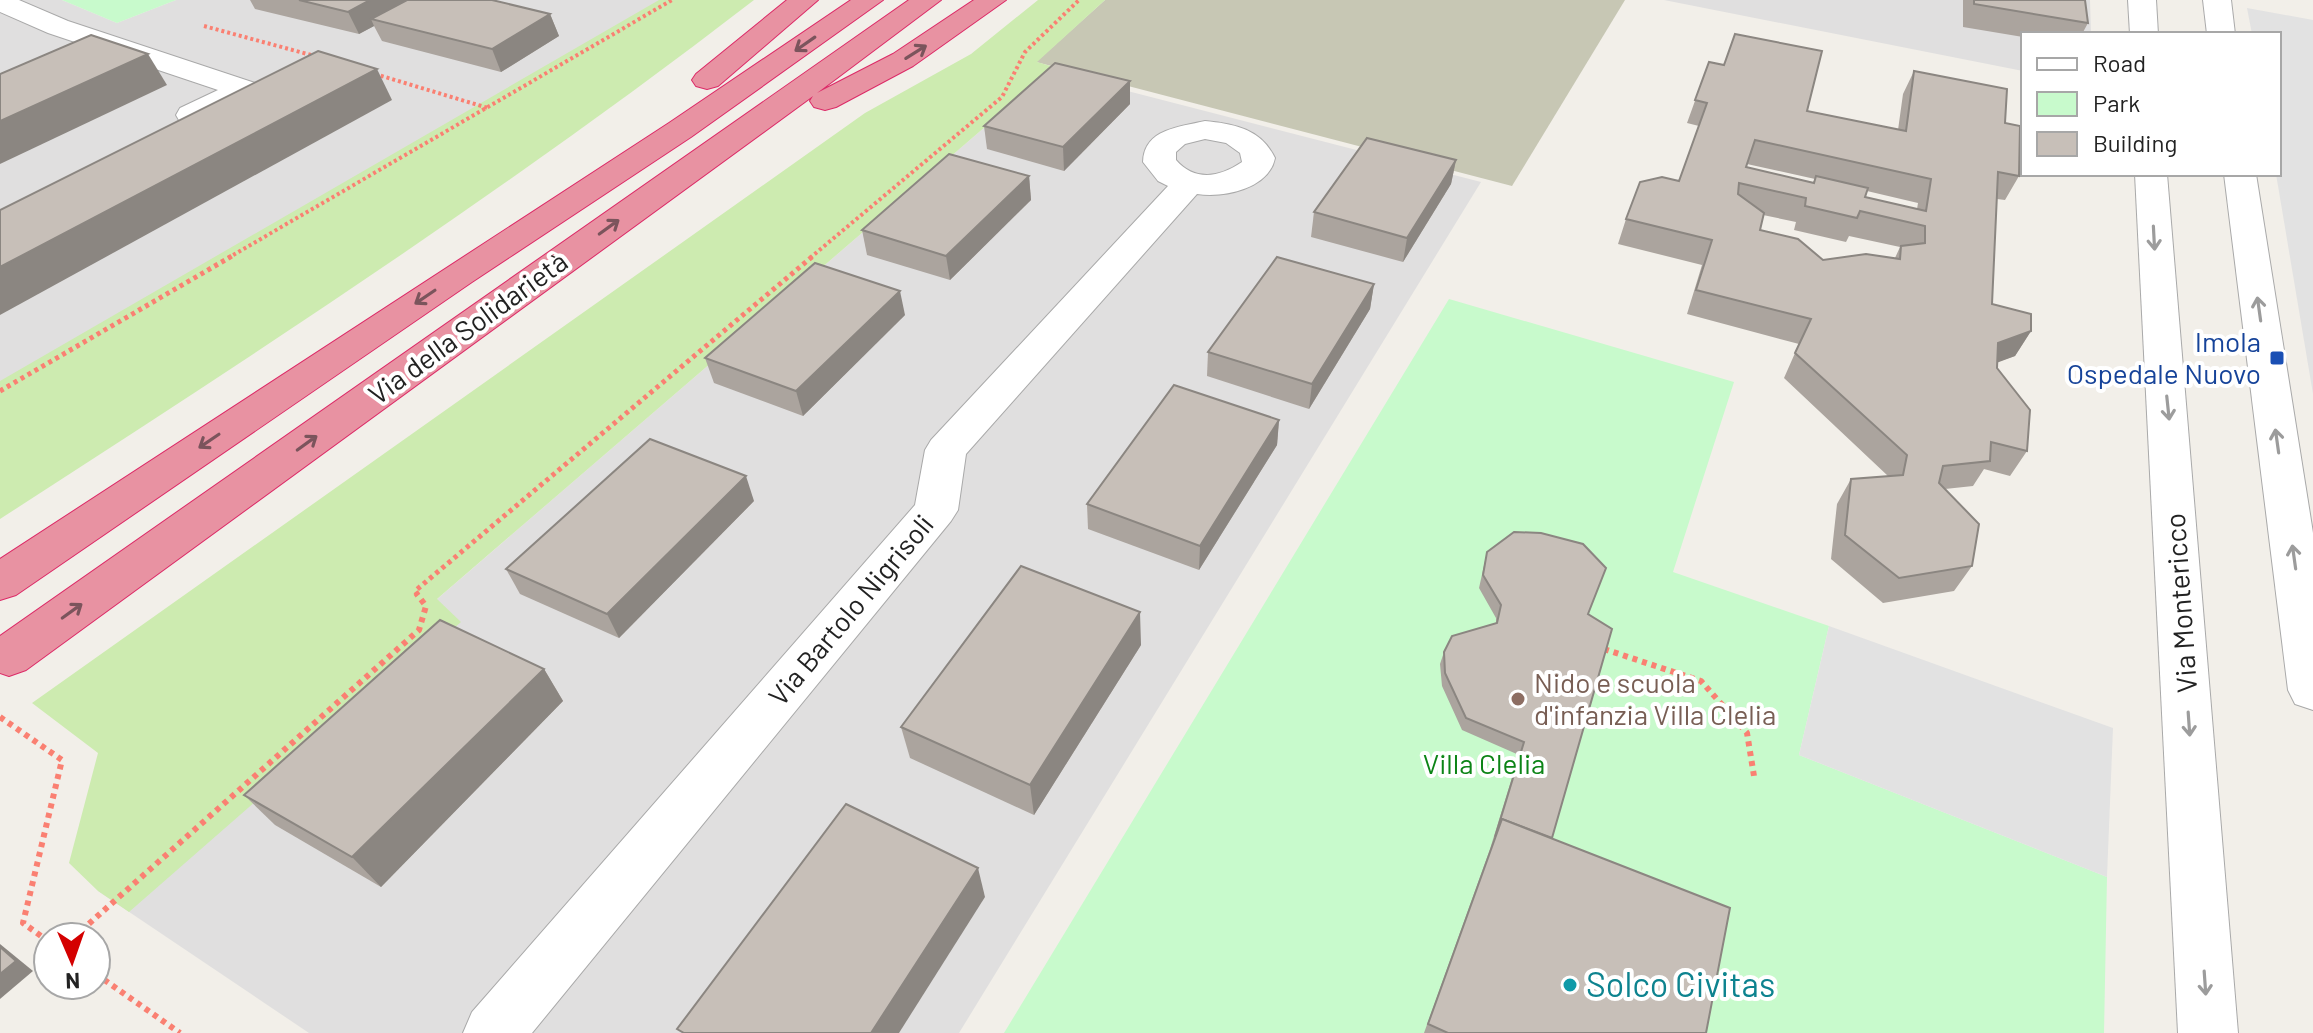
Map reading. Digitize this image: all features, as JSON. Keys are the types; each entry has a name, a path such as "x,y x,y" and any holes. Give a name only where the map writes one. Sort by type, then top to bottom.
{"highway":[{"path":"459,274 538,205 726,66 804,0"},
{"name":"Via della Solidarietà","path":"0,582 459,274 680,130 869,0"},
{"name":"Via della Solidarietà","path":"9,656 927,0"},
{"path":"697,164 903,60 992,0"}],"street":[{"path":"2142,0 2144,32"},
{"path":"2217,0 2221,32"},
{"path":"0,2 58,27 244,89"},
{"path":"162,130 244,89"},
{"name":"Via Montericco","path":"2151,176 2208,1033"},
{"path":"2240,176 2313,690"},
{"name":"Via Bartolo Nigrisoli","path":"493,1033 936,510 946,450 1189,183"}],"path":[{"path":"0,391 672,0"},
{"path":"92,921 419,630 426,606 415,591 1002,97 1025,52 1079,0"},
{"path":"195,24 311,55 244,89"},
{"path":"370,73 489,108"},
{"path":"1604,649 1701,681 1747,733 1754,776"},
{"path":"0,717 62,760 23,923 32,929"},
{"path":"112,985 180,1033"}],"shaded area":[{"path":"0,0 62,0 117,23 176,0 733,0 0,442"},
{"path":"1105,0 1625,0 1512,186 1036,62"},
{"path":"1664,0 2090,0 2091,32 2021,32 2021,71"},
{"path":"2247,8 2313,20 2313,394 2276,176 2281,176 2281,32 2252,32"},
{"path":"1050,71 1481,182 959,1033 309,1033 98,891"},
{"path":"1829,626 2113,728 2107,877 1799,755"}],"green space":[{"path":"62,0 176,0 117,23"},
{"path":"659,0 754,0 571,136 383,267 0,519 0,381"},
{"path":"1038,0 1105,0 1037,62 1054,67 1050,71 437,599 461,622 129,912 98,891 69,863 98,753 32,703 865,113 971,54"},
{"name":"Villa Clelia","path":"1449,299 1734,382 1673,572 1829,626 1799,755 2107,877 2104,1033 1004,1033"}],"building":[{"path":"299,0 370,0 348,12"},
{"path":"407,0 492,0 550,14 492,49 371,19"},
{"path":"1974,0 2085,0 2088,23 1974,4"},
{"path":"1735,34 1822,51 1807,111 1906,131 1914,71 2007,89 2005,123 2020,126 2019,176 1998,172 1992,304 2031,314 2031,331 1998,343 1997,368 2030,410 2027,451 1991,442 1990,461 1943,466 1939,483 1979,524 1972,566 1899,578 1845,535 1851,479 1903,475 1907,455 1795,353 1811,319 1696,290 1712,240 1626,219 1640,182 1662,177 1679,181 1707,103 1695,100 1709,62 1724,65","holes":["1755,140 1931,179 1926,211 1865,197 1868,188 1816,176 1814,183 1746,167","1739,183 1806,198 1805,206 1857,218 1860,211 1925,226 1925,243 1901,246 1900,259 1866,254 1823,260 1798,239 1760,230 1764,213 1738,194"]},
{"path":"91,35 148,54 0,121 0,74"},
{"path":"318,51 377,69 0,267 0,210"},
{"path":"1055,63 1130,81 1063,147 984,126"},
{"path":"1367,138 1456,160 1407,238 1314,212"},
{"path":"949,154 1029,176 946,256 862,230"},
{"path":"1277,257 1374,284 1312,384 1208,352"},
{"path":"815,263 900,291 796,391 705,358"},
{"path":"1174,385 1279,420 1200,546 1087,504"},
{"path":"650,439 746,476 607,614 506,569"},
{"name":"Nido e scuola d'infanzia Villa Clelia","path":"1514,532 1541,533 1583,544 1606,568 1588,614 1612,629 1552,838 1502,819 1495,837 1524,742 1466,718 1445,673 1444,652 1452,636 1497,623 1501,605 1483,575 1487,552"},
{"path":"1021,566 1140,612 1030,785 901,727"},
{"path":"440,620 544,669 352,857 244,795"},
{"path":"846,804 978,868 871,1033 684,1033 677,1029"},
{"name":"Solco Civitas","path":"1502,819 1730,908 1706,1033 1448,1033 1428,1024"},
{"path":"0,947 16,961 0,974"}],"place":[{"name":"Imola Ospedale Nuovo","path":"2277,358"},
{"name":"Nido e scuola d'infanzia Villa Clelia","path":"1518,699"},
{"name":"Solco Civitas","path":"1570,985"}]}
